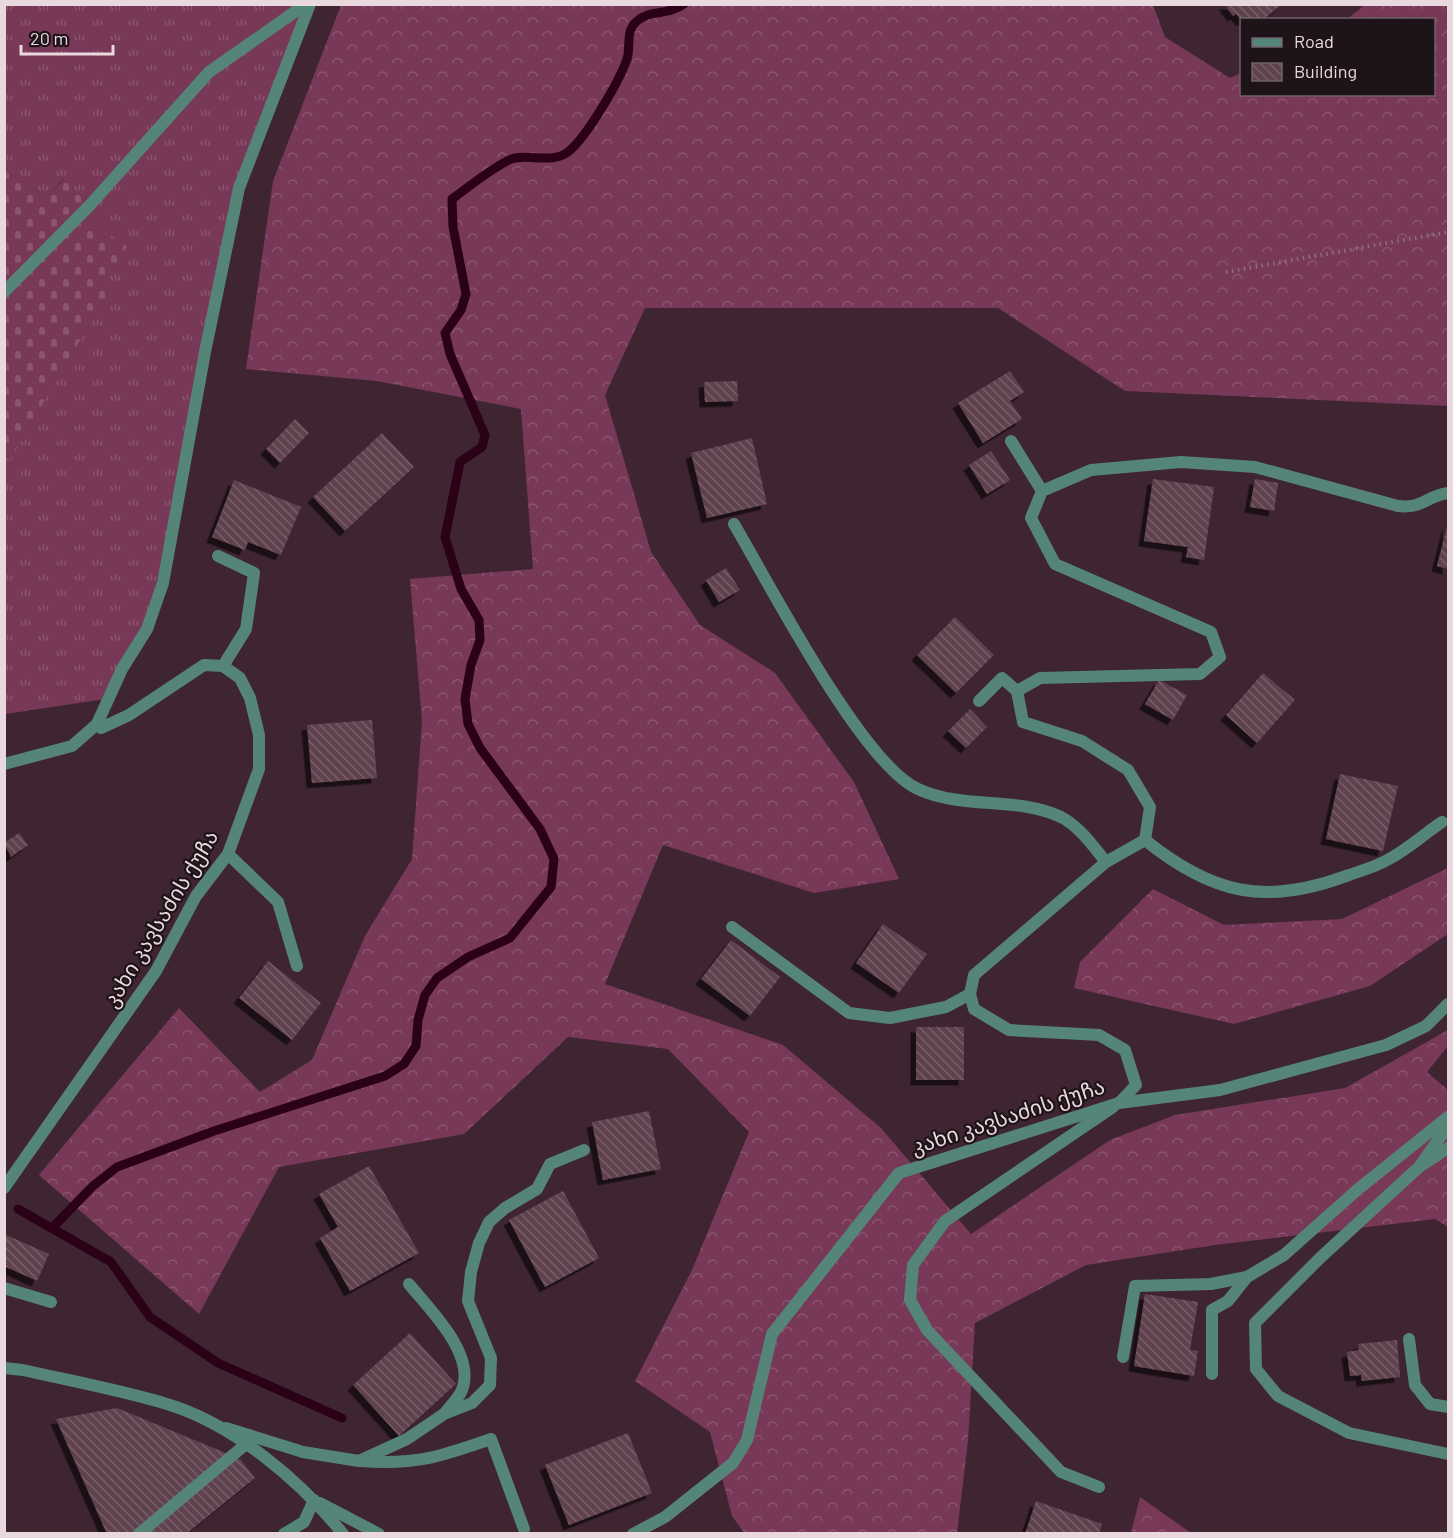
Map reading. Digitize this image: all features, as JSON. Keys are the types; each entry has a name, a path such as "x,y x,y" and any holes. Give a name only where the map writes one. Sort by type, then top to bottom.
{"street":[{"path":"4,292 90,205 209,72 308,4"},
{"path":"4,764 72,746 96,724 122,669 147,629 163,583 205,352 238,188 308,4"},
{"path":"1011,441 1042,491"},
{"path":"1017,691 1040,678 1200,674 1220,657 1211,632 1055,564 1031,518 1042,491 1090,470 1181,462 1255,467 1398,506 1415,508 1439,495 1449,493"},
{"path":"734,524 848,716 885,762 916,789 951,799 1029,808 1061,818 1085,836 1106,862"},
{"path":"96,724 101,728 129,715 204,665 223,666 246,629 254,573 218,556"},
{"name":"კახი კავსაძის ქუჩა","path":"4,1188 156,971 196,896 228,854 259,769 259,735 250,698 240,678 223,666"},
{"path":"979,701 1002,678 1017,691 1023,722 1082,741 1128,770 1150,807 1145,840"},
{"path":"1145,840 1176,865 1225,887 1265,894 1314,888 1389,860 1442,822"},
{"path":"732,927 849,1013 890,1018 946,1007 970,994 974,975 1106,862 1145,840"},
{"path":"228,854 278,902 297,966"},
{"name":"კახი კავსაძის ქუჩა","path":"633,1533 664,1517 733,1463 747,1440 772,1334 899,1173 1119,1103 1136,1085 1125,1050 1098,1035 1009,1030 974,1009 970,994"},
{"path":"1098,1487 1061,1472 927,1330 910,1300 913,1265 945,1221 1119,1103 1220,1090 1386,1045 1426,1026 1449,1004"},
{"path":"1212,1374 1212,1310 1228,1301 1247,1277 1284,1254 1357,1190 1449,1117"},
{"path":"1419,1167 1449,1126"},
{"path":"1449,1148 1419,1167 1320,1258 1254,1323 1256,1369 1278,1396 1349,1433 1449,1454"},
{"path":"359,1461 407,1439 444,1414 472,1403 490,1385 491,1359 468,1301 471,1272 479,1243 489,1222 505,1208 537,1189 550,1164 584,1150"},
{"path":"1123,1357 1135,1286 1201,1285 1247,1277"},
{"path":"409,1284 451,1336 463,1356 462,1389 444,1414"},
{"path":"4,1288 51,1302"},
{"path":"1409,1339 1415,1385 1430,1404 1449,1407"},
{"path":"4,1368 23,1370 168,1404 219,1426 303,1452 359,1461 396,1463 430,1460 491,1439 524,1528"},
{"path":"219,1426 246,1444 314,1500 342,1533"},
{"path":"139,1533 246,1444"},
{"path":"284,1533 304,1522 314,1500"},
{"path":"314,1500 379,1533"}],"path":[{"path":"1226,272 1449,232"}],"green space":[{"path":"4,5 310,5 239,188 163,583 106,699 5,714 5,456 10,459 109,291 101,286 86,218 90,205 63,179 47,197 5,171"},
{"path":"341,5 1153,5 1165,37 1230,78 1240,73 1240,96 1435,96 1435,18 1348,18 1365,5 1448,5 1448,406 1125,391 998,308 645,308 605,395 651,552 700,625 775,673 854,782 899,879 814,893 663,845 605,984 783,1045 881,1128 971,1234 1110,1140 1175,1115 1345,1088 1448,1030 1448,1046 1427,1072 1448,1090 1448,1227 1435,1219 1215,1245 1086,1265 975,1323 968,1441 957,1533 745,1534 732,1516 710,1432 635,1381 692,1270 749,1132 668,1049 568,1037 464,1134 279,1167 199,1314 39,1175 179,1008 260,1092 312,1060 365,936 412,859 422,721 410,579 533,569 521,409 377,381 246,369 273,181"},
{"path":"5,171 47,197 64,179 90,205 95,205 86,218 127,247 102,285 109,291 10,460 5,456"},
{"path":"1448,868 1448,934 1370,986 1234,1024 1074,988 1080,962 1153,889 1224,925 1342,919"},
{"path":"1140,1497 1191,1533 1131,1533"}],"building":[{"path":"1224,4 1282,4 1265,18 1240,19 1236,14 1233,16"},
{"path":"1010,371 1024,392 1010,401 1022,419 983,443 958,403"},
{"path":"737,381 738,401 705,402 704,382"},
{"path":"295,419 309,433 280,463 266,449"},
{"path":"382,433 414,467 345,531 313,497"},
{"path":"752,438 767,504 707,518 691,453"},
{"path":"991,451 1010,480 987,494 969,465"},
{"path":"1153,479 1214,487 1204,560 1186,557 1188,547 1144,541"},
{"path":"1255,479 1278,483 1274,511 1250,507"},
{"path":"234,480 301,507 281,555 248,542 245,550 212,537"},
{"path":"1448,523 1448,569 1437,566"},
{"path":"726,568 740,590 719,602 706,580"},
{"path":"955,617 994,655 956,693 917,655"},
{"path":"1263,673 1295,700 1257,743 1226,715"},
{"path":"1159,680 1187,695 1173,720 1145,704"},
{"path":"970,709 987,727 966,748 948,731"},
{"path":"372,720 377,778 312,783 307,725"},
{"path":"1340,774 1398,786 1383,851 1326,839"},
{"path":"19,833 28,845 11,857 4,843"},
{"path":"883,924 927,954 899,993 856,963"},
{"path":"731,940 780,977 750,1016 701,979"},
{"path":"268,961 321,1003 292,1040 239,998"},
{"path":"916,1027 964,1027 964,1080 916,1080"},
{"path":"649,1111 661,1169 603,1180 592,1122"},
{"path":"369,1166 419,1253 350,1291 320,1238 338,1227 319,1194"},
{"path":"563,1191 599,1258 545,1287 509,1220"},
{"path":"4,1234 49,1254 37,1281 4,1266"},
{"path":"1145,1294 1198,1302 1190,1350 1198,1351 1194,1376 1134,1366"},
{"path":"410,1333 456,1384 399,1436 353,1385"},
{"path":"1397,1340 1400,1377 1362,1381 1361,1375 1350,1376 1347,1352 1359,1350 1358,1344"},
{"path":"117,1408 240,1459 255,1478 186,1534 107,1534 56,1419"},
{"path":"628,1433 652,1493 569,1525 545,1465"},
{"path":"1036,1501 1102,1524 1099,1534 1025,1534"}],"waterway":[{"path":"53,1227 93,1186 117,1167 214,1131 385,1076 404,1064 416,1046 418,1020 425,995 437,978 468,957 510,938 551,887 554,859 540,829 480,748 468,724 465,699 471,665 480,640 479,620 461,589 445,537 460,462 482,447 485,435 450,354 445,333 461,310 466,294 453,227 452,199 509,160 523,157 554,158 568,152 584,135 617,81 627,59 633,25 642,17 672,10 684,4"},
{"path":"18,1209 111,1262 150,1317 218,1363 342,1418"}]}
